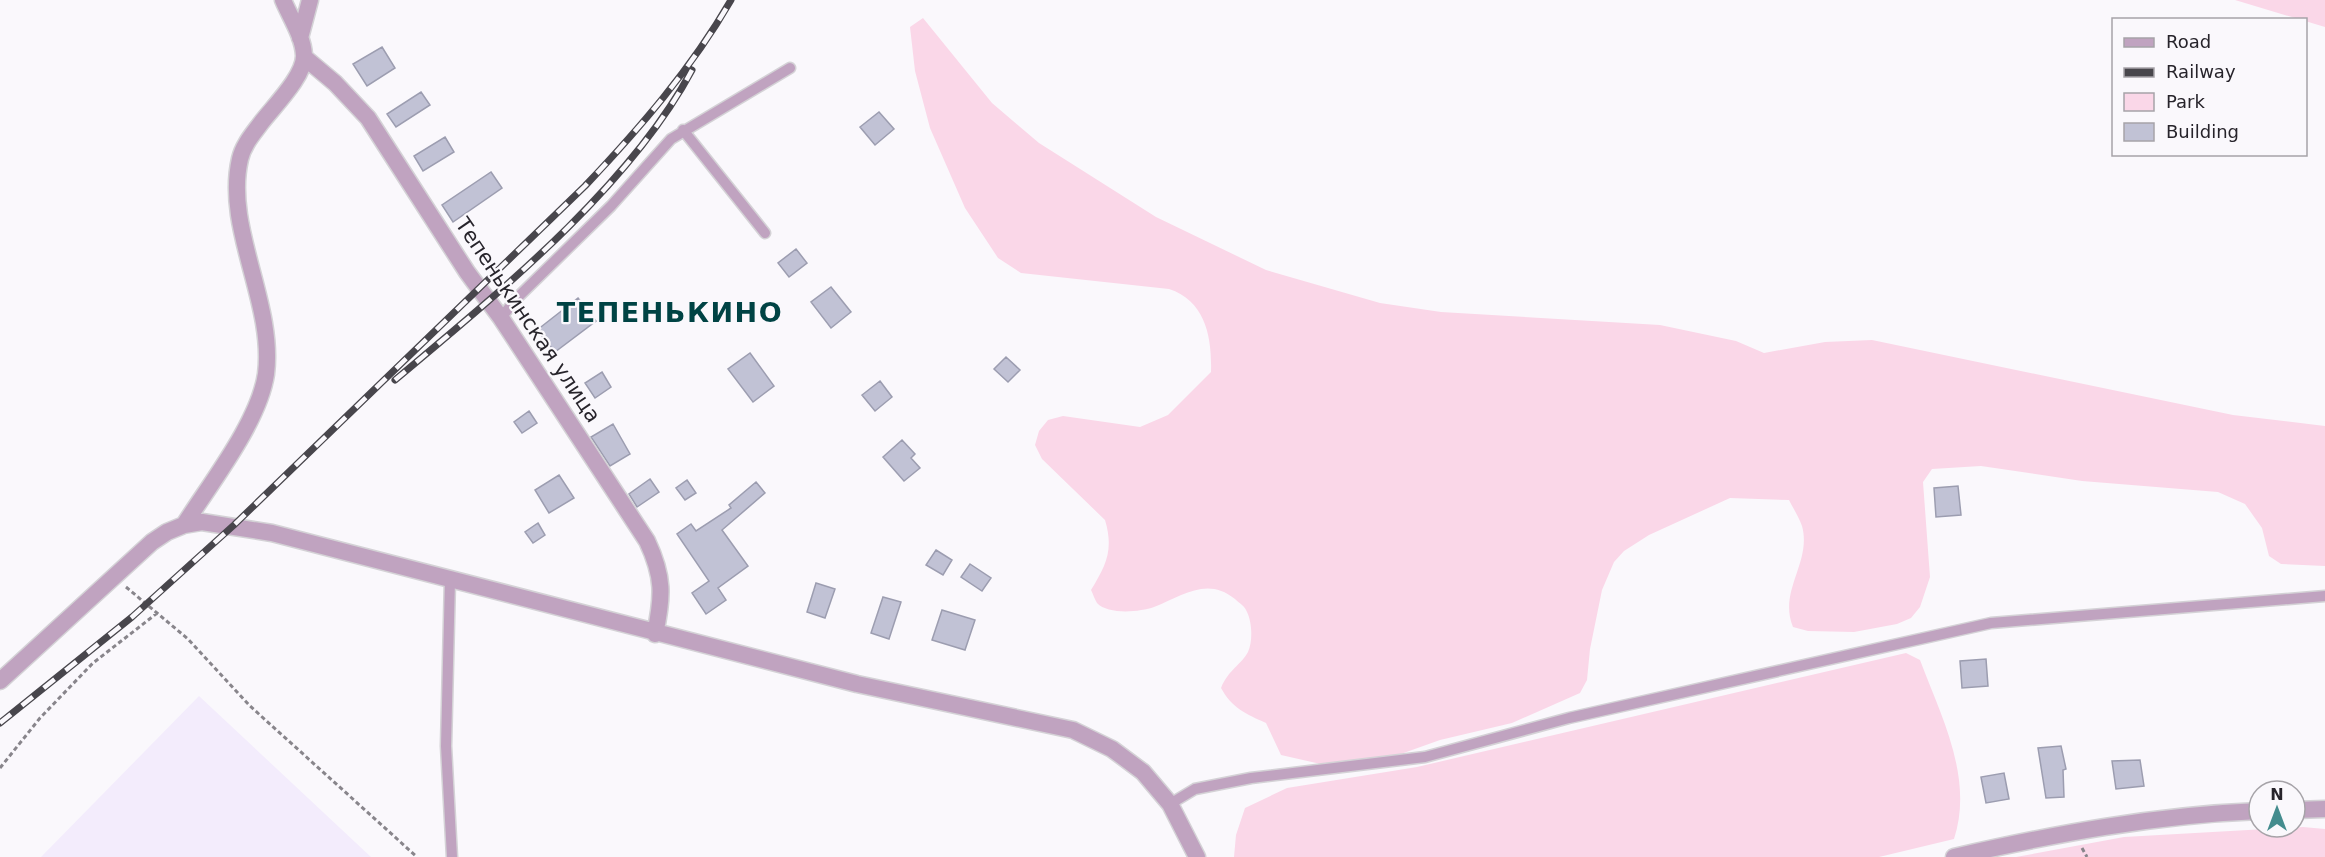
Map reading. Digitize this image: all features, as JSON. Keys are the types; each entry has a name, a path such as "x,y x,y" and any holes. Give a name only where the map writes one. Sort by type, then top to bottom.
{"street":[{"path":"183,525 247,425 264,382 266,338 237,190 240,157 250,138 294,81 304,57 300,38 283,0"},
{"path":"300,38 310,0"},
{"name":"Тепенькинская улица","path":"304,57 335,83 368,118 467,272 501,318 647,541 656,560 662,590 656,634"},
{"path":"0,681 152,542 183,525 202,522 234,525 857,684 1073,730 1112,749 1143,772 1170,804 1197,857"},
{"path":"2307,810 2325,809"},
{"path":"1954,857 2056,833 2247,811"}],"lane":[{"path":"501,318 516,299 611,206 661,148 682,130 790,68"},
{"path":"682,130 765,232"},
{"path":"450,579 446,746 452,857"},
{"path":"1170,804 1195,789 1251,778 1425,757 1569,718 1991,623 2325,596"}],"path":[{"path":"115,576 156,614 188,639 250,706 417,857"},
{"path":"0,768 40,718 93,663 156,614"}],"shaded area":[{"path":"199,696 371,857 41,857"}],"green space":[{"path":"2235,0 2325,0 2325,27 2307,22 2307,18 2295,18"},
{"path":"923,18 992,103 1039,143 1156,217 1266,270 1380,303 1441,312 1660,325 1736,341 1764,353 1825,342 1872,340 2233,415 2325,426 2325,566 2281,564 2269,556 2262,528 2245,504 2218,492 2082,481 1981,466 1932,469 1923,482 1930,577 1920,607 1911,618 1897,624 1854,632 1808,631 1793,627 1789,614 1789,601 1803,552 1804,539 1801,523 1789,500 1730,498 1649,535 1624,551 1614,562 1602,590 1590,649 1587,680 1580,693 1512,723 1440,740 1384,760 1325,765 1281,755 1266,723 1235,705 1221,688 1250,648 1251,626 1245,608 1225,592 1214,589 1194,590 1141,610 1116,611 1102,607 1097,603 1091,590 1107,557 1109,540 1105,520 1042,459 1035,445 1039,431 1048,420 1063,416 1140,427 1168,415 1211,372 1210,346 1204,322 1191,302 1169,289 1021,273 998,258 965,208 930,128 915,71 910,27"},
{"path":"1906,653 1920,660 1945,725 1958,770 1959,816 1954,839 1879,857 1234,857 1236,835 1245,808 1287,788 1417,767"},
{"path":"2307,827 2325,829 2325,857 2016,857 2124,837 2247,830 2247,839 2307,839"}],"building":[{"path":"382,47 395,68 367,86 353,64"},
{"path":"421,92 430,105 396,127 387,114"},
{"path":"879,112 894,129 875,145 860,127"},
{"path":"445,137 454,152 423,171 414,156"},
{"path":"491,172 502,188 453,222 442,205"},
{"path":"796,249 807,263 789,277 778,263"},
{"path":"831,287 851,312 831,328 811,302"},
{"path":"578,298 596,321 555,352 537,330"},
{"path":"750,353 774,386 753,402 728,369"},
{"path":"1006,357 1020,370 1008,382 994,369"},
{"path":"602,372 611,387 595,398 585,383"},
{"path":"880,381 892,397 875,411 862,395"},
{"path":"529,411 537,423 522,433 514,422"},
{"path":"613,424 630,454 610,466 591,437"},
{"path":"902,440 915,454 911,458 920,468 904,481 883,457"},
{"path":"559,475 574,498 549,513 535,490"},
{"path":"650,479 659,492 637,507 629,494"},
{"path":"687,480 696,493 685,500 676,488"},
{"path":"756,482 765,493 722,530 748,566 718,588 726,600 706,614 692,593 709,581 677,534 691,524 696,531 731,508 729,505"},
{"path":"1958,486 1961,515 1936,517 1934,488"},
{"path":"538,523 545,535 533,543 525,532"},
{"path":"936,550 952,560 943,575 926,565"},
{"path":"970,564 991,578 982,591 961,577"},
{"path":"816,583 835,589 825,618 807,612"},
{"path":"883,597 901,602 889,639 871,633"},
{"path":"942,610 975,620 965,650 932,640"},
{"path":"1986,659 1988,686 1962,688 1960,661"},
{"path":"2061,746 2066,769 2063,770 2064,797 2046,798 2038,748"},
{"path":"2140,760 2144,786 2116,789 2112,761"},
{"path":"2004,773 2009,799 1986,803 1981,777"}],"railway":[{"path":"0,723 132,617 234,525 585,186 664,97 699,50 731,0"},
{"path":"395,380 517,276 597,198 665,114 692,70"}],"district":[{"name":"ТЕПЕНЬКИНО","path":"670,313"}]}
